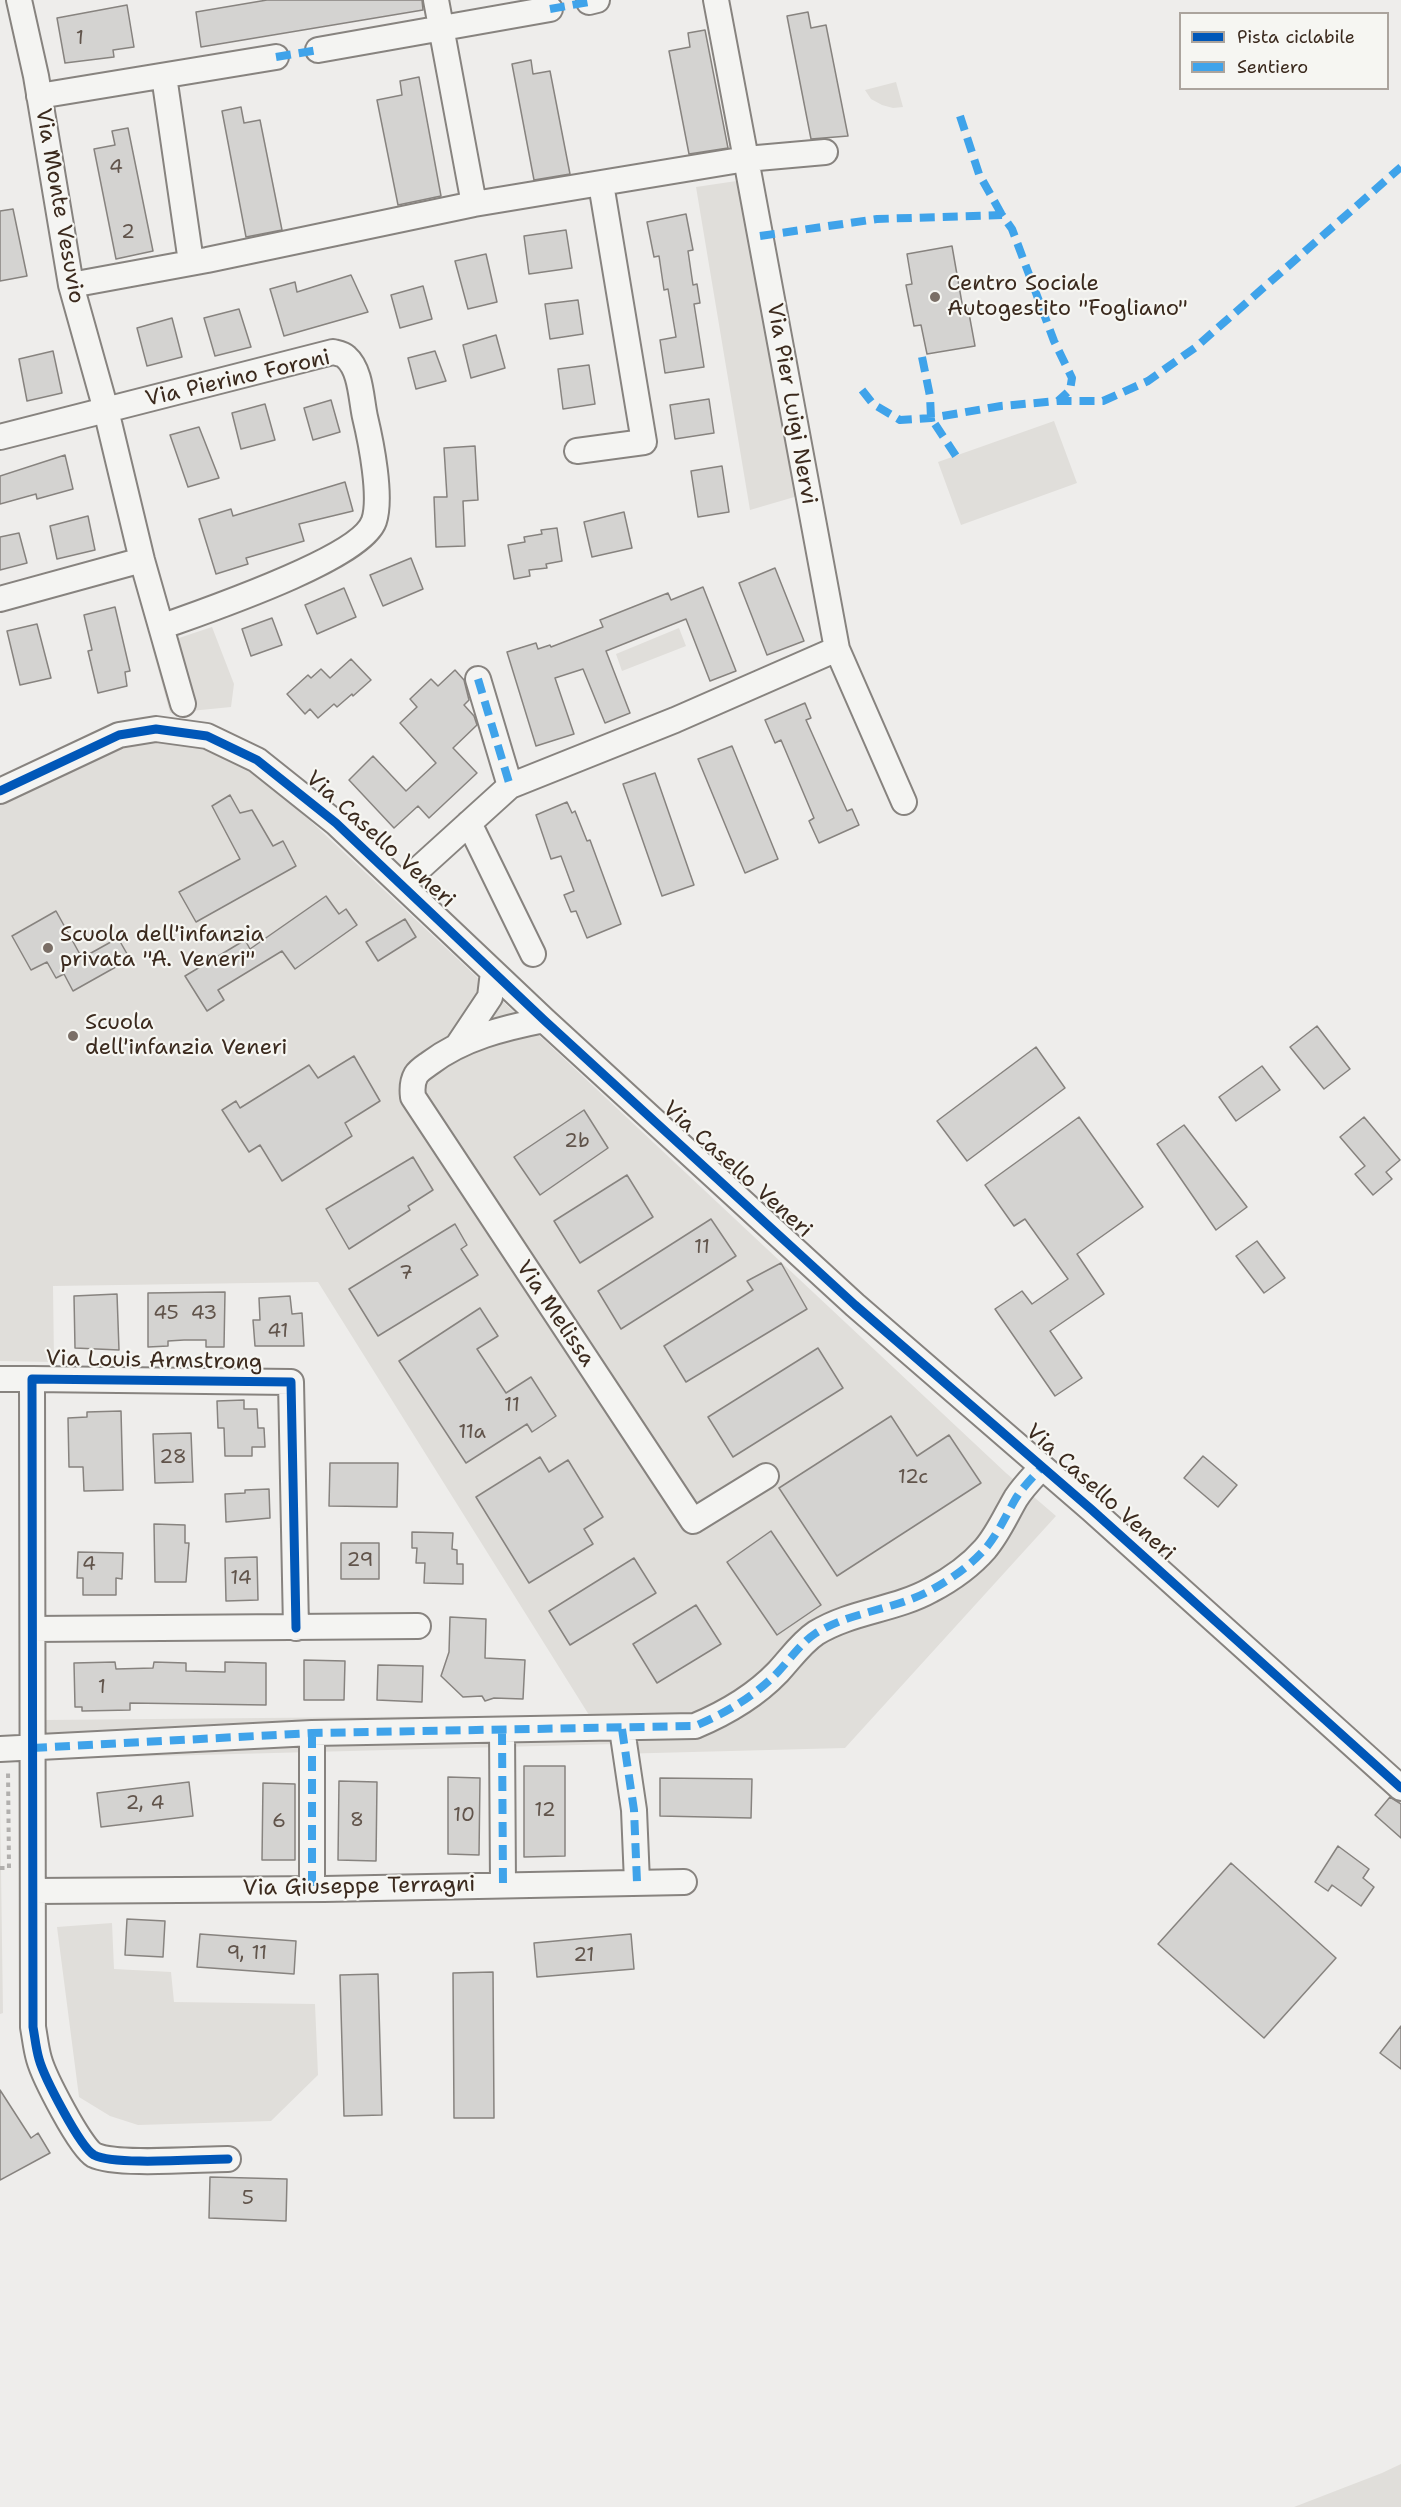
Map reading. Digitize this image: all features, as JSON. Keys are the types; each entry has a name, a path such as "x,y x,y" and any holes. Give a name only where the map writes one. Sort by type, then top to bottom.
{"street":[{"name":"Via Monte Vesuvio","path":"19,0 39,96 71,285 106,410 142,560 183,704"},
{"path":"436,0 474,204"},
{"name":"Via Pier Luigi Nervi","path":"716,0 837,649 904,802"},
{"path":"318,50 550,9"},
{"path":"39,96 276,57"},
{"path":"164,76 191,262"},
{"path":"71,285 474,204 746,159 825,152"},
{"path":"578,451 644,442 601,184"},
{"name":"Via Pierino Foroni","path":"0,437 333,352 346,356 355,371 370,439 376,481 374,521 363,536 341,552 282,581 161,627"},
{"path":"0,598 142,560"},
{"path":"402,884 510,786 675,720 837,649"},
{"path":"478,678 510,786"},
{"name":"Via Casello Veneri","path":"0,791 119,735 156,729 199,734 226,743 258,760 336,823 544,1020 855,1305 1042,1467 1401,1788"},
{"path":"469,823 533,954"},
{"name":"Via Melissa","path":"458,1046 490,997 493,972"},
{"name":"Via Melissa","path":"544,1020 507,1028 458,1046 417,1073 412,1086 413,1097 693,1521 766,1476"},
{"name":"Via Louis Armstrong","path":"0,1379 291,1382 296,1628"},
{"name":"Via Louis Armstrong","path":"13,1748 33,1629 32,1379"},
{"path":"228,2159 112,2160 93,2155 83,2145 39,2060 33,2027 34,1891 13,1748 312,1733 695,1726 727,1713 777,1673 799,1647 816,1633 855,1615 890,1606 930,1591 969,1564 986,1548 1017,1497 1042,1467"},
{"path":"33,1629 418,1626"},
{"path":"622,1729 634,1810 637,1882"},
{"path":"502,1731 502,1884"},
{"path":"312,1733 312,1889"},
{"name":"Via Giuseppe Terragni","path":"34,1891 312,1889 684,1882"}],"path":[{"path":"0,1868 9,1868 13,1748"}],"shaded area":[{"path":"896,82 903,107 893,108 882,105 871,99 865,90"},
{"path":"750,179 808,493 750,510 696,187"},
{"path":"1054,421 1077,483 961,525 938,462"},
{"path":"212,627 234,684 231,707 170,713 152,647"},
{"path":"679,628 686,646 622,671 616,654"},
{"path":"154,741 186,743 230,756 255,769 1006,1473 1056,1516 845,1748 616,1754 616,1744 46,1759 44,1720 589,1715 318,1282 53,1286 54,1362 0,1361 0,802 121,744"},
{"path":"0,1798 3,2013 0,2014"},
{"path":"112,1923 114,1969 171,1972 174,2002 315,2004 318,2075 271,2121 138,2125 110,2116 79,2097 57,1927"},
{"path":"1401,2464 1401,2507 1294,2507 1382,2473"}],"building":[{"path":"267,0 422,0 423,10 201,47 196,12"},
{"path":"127,5 134,47 113,50 114,57 65,63 57,18"},
{"path":"808,12 811,28 826,25 848,136 811,139 787,16"},
{"path":"705,30 728,148 689,154 669,51 690,47 688,33"},
{"path":"531,60 533,74 550,71 570,174 534,180 512,64"},
{"path":"419,77 441,196 398,205 377,100 402,95 400,81"},
{"path":"241,107 244,123 260,120 282,230 246,237 222,111"},
{"path":"128,128 153,251 116,259 94,149 115,145 112,131"},
{"path":"13,209 27,276 0,281 0,211"},
{"path":"686,214 693,250 688,251 693,285 697,284 700,303 694,304 704,367 665,373 660,340 676,337 668,289 664,290 659,256 654,257 647,222"},
{"path":"566,230 572,268 529,274 524,236"},
{"name":"Centro Sociale Autogestito \"Fogliano\"","path":"952,246 963,309 968,308 975,346 927,354 921,325 914,326 906,285 912,284 907,254"},
{"path":"486,254 497,302 468,309 455,261"},
{"path":"351,275 368,312 284,336 270,289 295,282 297,292"},
{"path":"423,286 432,319 400,328 391,295"},
{"path":"578,300 583,334 550,339 545,304"},
{"path":"239,309 251,347 215,356 204,318"},
{"path":"172,318 182,357 147,366 137,328"},
{"path":"496,335 505,368 471,378 463,345"},
{"path":"53,351 62,393 27,401 19,359"},
{"path":"435,351 446,381 416,389 408,358"},
{"path":"589,365 595,404 563,409 558,369"},
{"path":"709,399 714,433 675,439 670,405"},
{"path":"331,400 340,432 313,440 304,408"},
{"path":"265,404 275,440 241,449 232,413"},
{"path":"199,427 219,478 188,487 170,435"},
{"path":"475,446 478,500 463,501 465,546 436,547 434,497 447,497 444,448"},
{"path":"65,455 73,489 37,499 36,494 0,504 0,476"},
{"path":"722,466 729,512 698,517 691,471"},
{"path":"345,482 353,511 299,524 304,541 246,558 248,564 216,574 199,519 231,509 233,516"},
{"path":"624,512 632,548 592,557 584,522"},
{"path":"88,516 95,550 57,559 50,526"},
{"path":"557,528 562,561 546,564 547,568 529,570 530,576 514,579 508,545 525,542 524,537 542,534 541,530"},
{"path":"19,533 27,563 0,570 0,537"},
{"path":"411,558 423,589 383,606 370,575"},
{"path":"775,568 804,641 767,655 739,583"},
{"path":"703,587 736,671 710,681 686,619 606,651 630,713 605,723 583,669 555,678 574,734 536,746 507,652 536,643 538,649 550,645 551,647 603,627 600,620 668,593 671,600"},
{"path":"344,588 356,617 317,634 305,605"},
{"path":"115,607 130,671 125,672 127,686 98,693 88,651 92,650 84,615"},
{"path":"272,618 282,645 251,656 242,629"},
{"path":"37,624 51,678 20,685 7,631"},
{"path":"351,659 371,680 353,696 352,694 337,707 334,704 318,718 310,709 305,714 287,694 308,675 311,678 321,669 330,678"},
{"path":"455,670 464,680 469,700 464,705 474,716 477,725 453,748 477,773 429,818 418,806 394,828 349,780 373,756 406,791 436,763 400,723 417,707 410,699 431,679 438,686"},
{"path":"805,703 811,718 806,720 847,811 852,809 859,825 819,843 809,821 814,818 781,740 775,743 765,720"},
{"path":"732,746 778,859 745,873 698,759"},
{"path":"655,773 694,885 662,896 623,784"},
{"path":"230,795 240,813 252,810 273,846 283,841 296,866 196,922 179,892 240,859 212,806"},
{"path":"567,802 572,813 575,811 587,841 590,840 621,924 587,938 576,911 571,912 564,895 574,891 561,856 551,859 536,815"},
{"path":"326,896 339,914 346,909 357,925 295,969 282,951 218,990 224,1000 207,1011 185,976 245,940 250,949"},
{"name":"Scuola dell'infanzia privata \"A. Veneri\"","path":"56,911 82,958 118,938 130,959 73,991 64,974 56,978 47,962 31,970 12,936"},
{"path":"405,919 416,937 378,961 366,942"},
{"path":"1317,1026 1350,1069 1324,1089 1290,1047"},
{"path":"1036,1047 1065,1088 967,1161 937,1121"},
{"path":"354,1056 380,1101 345,1123 352,1136 282,1181 260,1145 249,1152 222,1110 236,1101 240,1108 309,1065 318,1078"},
{"path":"1262,1066 1280,1090 1236,1121 1219,1097"},
{"path":"584,1110 608,1148 540,1195 514,1157"},
{"path":"1079,1117 1143,1207 1077,1254 1104,1294 1050,1331 1082,1378 1055,1396 995,1309 1022,1291 1032,1304 1068,1279 1025,1219 1014,1226 985,1185"},
{"path":"1364,1117 1400,1160 1386,1172 1392,1179 1373,1195 1355,1174 1365,1166 1340,1137"},
{"path":"1184,1125 1247,1207 1216,1230 1157,1144"},
{"path":"413,1157 433,1190 408,1206 410,1210 349,1249 326,1209"},
{"path":"627,1175 653,1217 580,1263 554,1221"},
{"path":"711,1219 736,1256 621,1329 598,1291"},
{"path":"455,1224 467,1245 461,1249 478,1275 378,1336 349,1289"},
{"path":"1257,1241 1285,1278 1264,1293 1236,1256"},
{"path":"781,1263 807,1309 686,1382 664,1346 753,1290 747,1281"},
{"path":"225,1292 224,1347 206,1347 206,1340 184,1340 168,1341 168,1346 148,1347 148,1293"},
{"path":"117,1294 119,1350 75,1348 74,1296"},
{"path":"290,1296 292,1314 302,1313 304,1346 255,1346 253,1320 260,1320 259,1298"},
{"path":"480,1308 498,1336 477,1349 506,1393 531,1377 556,1416 532,1432 527,1424 466,1463 399,1361"},
{"path":"818,1348 843,1388 733,1457 708,1417"},
{"path":"244,1400 244,1409 257,1409 258,1428 264,1428 265,1447 252,1447 252,1456 225,1456 224,1428 218,1428 217,1401"},
{"path":"121,1411 123,1490 84,1491 83,1467 69,1467 68,1418 87,1417 87,1412"},
{"path":"891,1416 917,1456 949,1435 981,1483 837,1576 779,1488"},
{"path":"191,1433 193,1482 155,1483 153,1434"},
{"path":"1203,1456 1237,1485 1218,1507 1184,1478"},
{"path":"540,1457 549,1472 568,1460 603,1517 584,1529 593,1544 529,1583 476,1497"},
{"path":"330,1463 398,1463 397,1507 329,1506"},
{"path":"269,1489 270,1518 226,1522 225,1494"},
{"path":"154,1524 185,1525 185,1543 189,1543 186,1582 155,1582"},
{"path":"771,1531 821,1605 777,1635 727,1562"},
{"path":"412,1532 453,1533 452,1549 457,1550 457,1564 463,1564 463,1584 424,1583 425,1563 416,1563 417,1548 412,1548"},
{"path":"341,1543 379,1543 379,1579 341,1579"},
{"path":"78,1552 123,1553 122,1579 116,1578 116,1595 83,1595 83,1578 77,1578"},
{"path":"257,1557 258,1600 226,1601 225,1558"},
{"path":"634,1558 656,1593 570,1645 549,1611"},
{"path":"696,1605 721,1644 657,1683 633,1644"},
{"path":"450,1617 486,1619 485,1658 525,1660 523,1699 494,1698 485,1701 482,1696 463,1697 441,1676 449,1652"},
{"path":"304,1660 345,1661 344,1700 304,1700"},
{"path":"115,1662 116,1669 153,1668 154,1662 186,1663 186,1671 225,1672 225,1662 266,1663 266,1705 130,1703 130,1710 82,1711 82,1707 75,1707 74,1663"},
{"path":"378,1665 423,1666 422,1702 377,1700"},
{"path":"524,1766 565,1766 565,1856 524,1857"},
{"path":"448,1777 480,1778 479,1855 448,1854"},
{"path":"660,1778 752,1779 751,1818 660,1816"},
{"path":"339,1781 377,1782 376,1861 338,1860"},
{"path":"189,1782 193,1816 101,1827 97,1793"},
{"path":"263,1783 295,1784 295,1860 262,1860"},
{"path":"1390,1797 1401,1804 1401,1838 1375,1815"},
{"path":"1338,1846 1369,1869 1363,1878 1374,1887 1361,1906 1332,1885 1328,1891 1315,1882"},
{"path":"1231,1863 1336,1958 1264,2038 1158,1944"},
{"path":"127,1919 165,1921 163,1957 125,1955"},
{"path":"200,1934 296,1941 294,1974 197,1967"},
{"path":"631,1934 634,1969 537,1977 534,1943"},
{"path":"493,1972 494,2118 454,2118 453,1973"},
{"path":"378,1974 382,2115 344,2116 340,1975"},
{"path":"1401,2026 1401,2069 1380,2053"},
{"path":"0,2090 31,2138 38,2133 50,2153 0,2180"},
{"path":"210,2177 287,2179 286,2221 209,2218"}],"marked path":[{"path":"550,9 589,2"},
{"path":"276,57 318,50"},
{"path":"960,116 979,174 1002,215"},
{"path":"862,390 873,404 900,420 931,418 1001,406 1058,401 1103,401 1148,381 1196,347 1401,167"},
{"path":"760,236 877,219 1002,215 1012,229 1054,341 1072,378 1070,390 1058,401"},
{"path":"922,357 930,396 931,418 956,456"},
{"path":"478,679 510,786"},
{"path":"32,1748 312,1733 695,1726 729,1710 760,1689 816,1633 844,1620 917,1597 960,1572 990,1543 1019,1494 1042,1467"},
{"path":"622,1729 634,1810 637,1882"},
{"path":"502,1730 503,1885"},
{"path":"312,1733 312,1889"}],"cycle path":[{"path":"0,791 119,735 156,729 207,736 257,760 336,823 544,1020 855,1305 1092,1510 1401,1788"},
{"path":"228,2159 139,2161 94,2155 80,2139 63,2111 38,2055 33,2027 32,1379 291,1382 296,1628"}],"place":[{"name":"Centro Sociale Autogestito \"Fogliano\"","path":"935,297"},
{"name":"Scuola dell'infanzia privata \"A. Veneri\"","path":"48,948"},
{"name":"Scuola dell'infanzia Veneri","path":"73,1036"}]}
